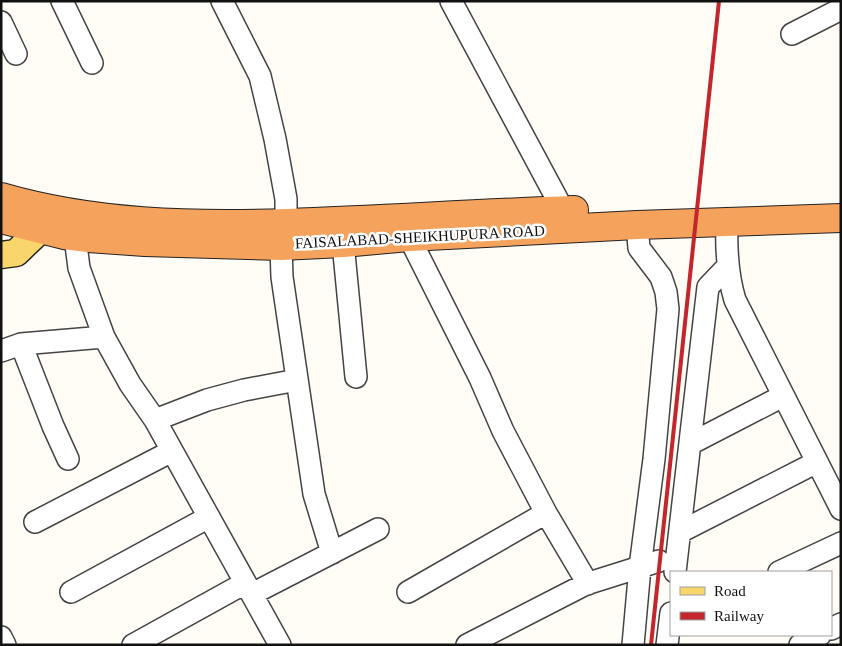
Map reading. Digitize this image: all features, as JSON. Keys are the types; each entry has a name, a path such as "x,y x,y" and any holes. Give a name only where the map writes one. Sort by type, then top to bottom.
{"highway":[{"name":"FAISALABAD-SHEIKHUPURA ROAD","path":"1,197 61,229"},
{"name":"FAISALABAD-SHEIKHUPURA ROAD","path":"1,219 145,242 283,234 562,210 744,204 841,198"},
{"name":"FAISALABAD-SHEIKHUPURA ROAD","path":"283,234 343,243 409,237 637,225 841,218"}],"main road":[{"path":"1,255 16,253 61,229"}],"street":[{"path":"62,1 92,63"},
{"path":"222,1 260,76 275,138 286,199 282,277 314,494 332,553"},
{"path":"451,1 562,210"},
{"path":"792,34 841,9"},
{"path":"1,22 16,54"},
{"path":"727,221 729,280 735,300 841,509"},
{"path":"637,225 639,248 661,277 668,301 654,459 658,567"},
{"path":"61,229 79,268 104,337 130,384 155,420 280,645"},
{"path":"409,237 480,378 503,431 546,513 588,584"},
{"path":"343,243 356,377"},
{"path":"633,645 658,567 680,532 708,287 728,266"},
{"path":"1,351 21,344 104,337"},
{"path":"21,344 68,459"},
{"path":"155,420 207,400 244,390 297,380"},
{"path":"690,444 783,396"},
{"path":"35,522 172,451"},
{"path":"680,532 817,462"},
{"path":"408,592 546,513"},
{"path":"71,592 209,517"},
{"path":"133,645 248,588 332,553 378,529"},
{"path":"781,571 841,543"},
{"path":"467,645 588,584 658,567"},
{"path":"800,645 818,636"},
{"path":"1,637 5,645"}],"railway":[{"path":"651,645 719,1"}]}
